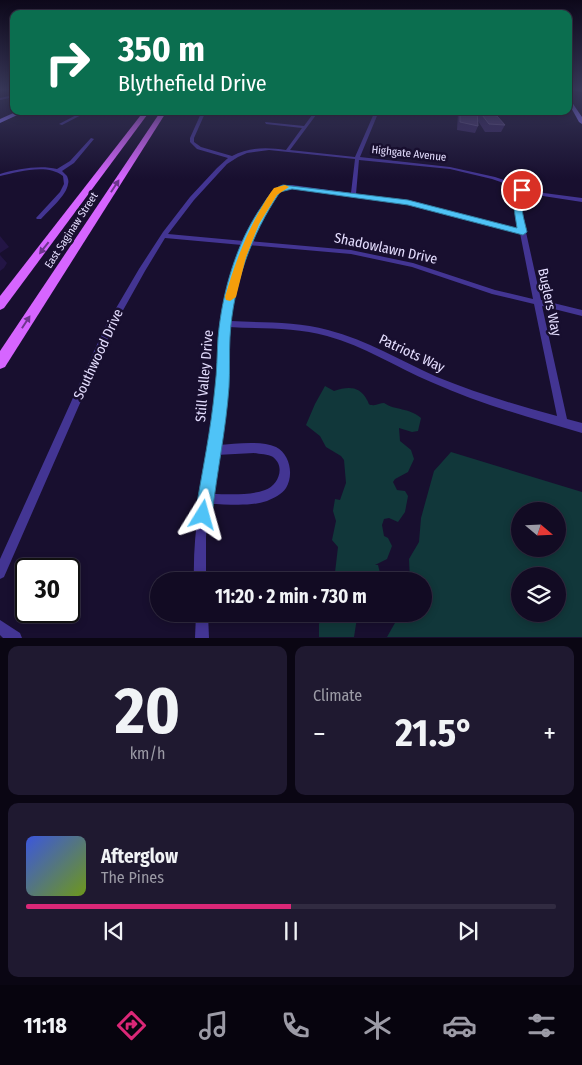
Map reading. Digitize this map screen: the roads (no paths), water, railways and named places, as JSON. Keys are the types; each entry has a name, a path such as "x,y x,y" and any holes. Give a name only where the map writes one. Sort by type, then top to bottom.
{"main road":[{"name":"East Saginaw Street","path":"0,304 140,120"},
{"name":"East Saginaw Street","path":"0,363 158,120"}],"street":[{"path":"61,124 69,120"},
{"path":"200,120 192,142 199,148 232,158"},
{"path":"288,150 311,120"},
{"path":"373,120 357,158 353,194 426,206 523,232"},
{"path":"266,123 306,127"},
{"path":"58,171 72,162 92,139"},
{"name":"Highgate Avenue","path":"232,158 244,152 259,149 288,150 450,168 493,178 543,194 582,200"},
{"name":"Southwood Drive","path":"0,573 108,329 148,258 176,217 232,158"},
{"path":"0,175 36,169 58,171 65,177 66,184 39,218"},
{"name":"Still Valley Drive","path":"200,572 200,544 222,387 226,324 236,275 247,242 269,201 277,190 283,187 353,194"},
{"name":"Buglers Way","path":"524,188 518,198 517,205 563,423"},
{"name":"Shadowlawn Drive","path":"164,236 328,248 373,256 443,274 494,292 582,313"},
{"name":"Patriots Way","path":"226,324 296,328 336,335 359,343 451,386 582,428"},
{"path":"205,499 268,497 280,488 285,471 282,459 273,451 254,448 213,450"},
{"path":"202,622 202,638"},
{"path":"0,627 15,638"}]}
